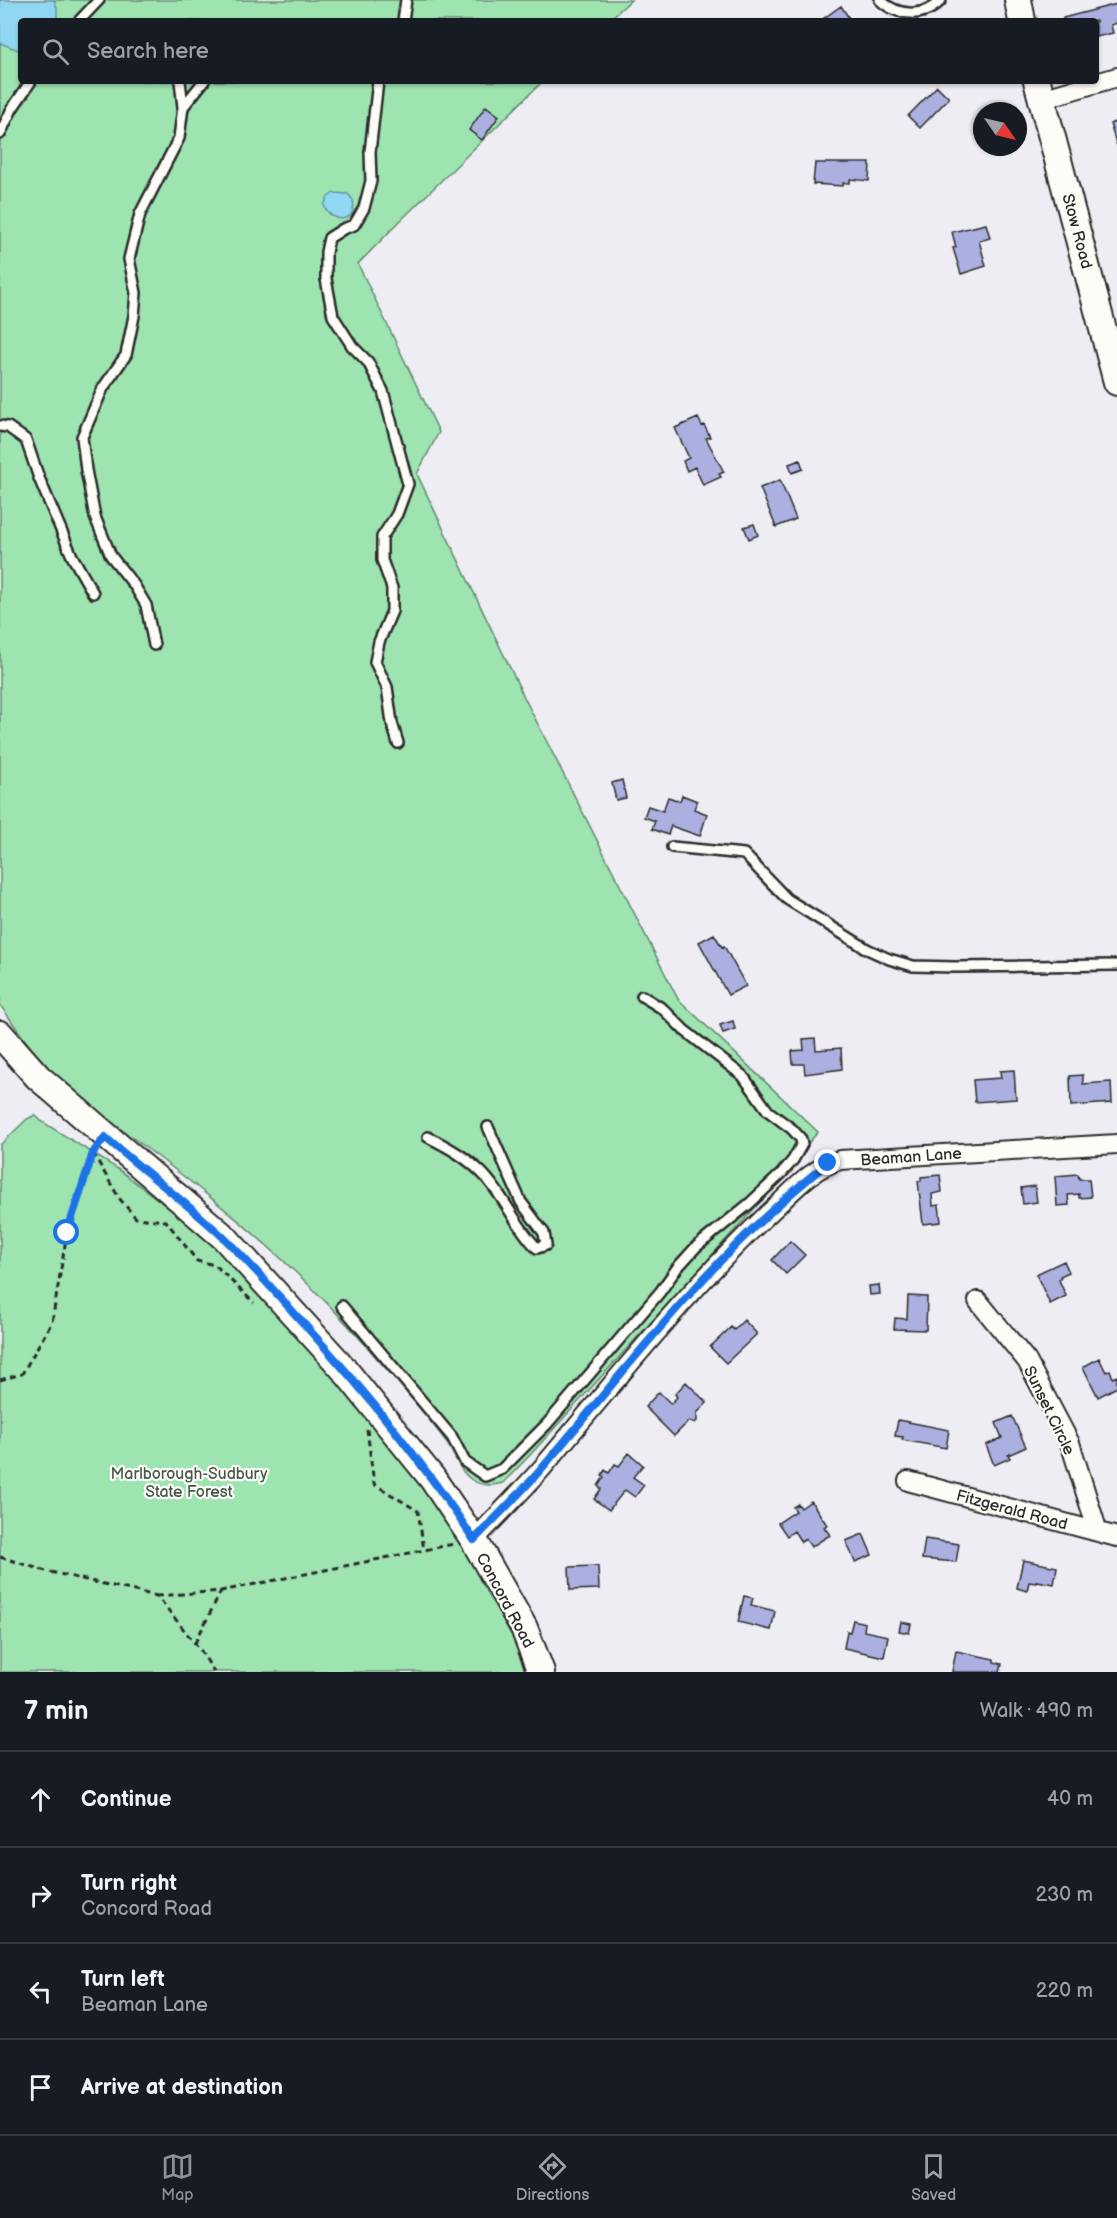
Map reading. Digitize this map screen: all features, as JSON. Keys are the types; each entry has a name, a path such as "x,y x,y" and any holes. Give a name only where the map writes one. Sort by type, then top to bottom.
{"street":[{"path":"1018,0 1021,18"},
{"path":"1099,79 1117,76"},
{"path":"1040,90 1073,84"},
{"name":"Stow Road","path":"1040,90 1117,382"},
{"name":"Concord Road","path":"0,1034 99,1145 199,1215 273,1290 343,1368 432,1478 474,1540 524,1628 541,1672"},
{"name":"Beaman Lane","path":"474,1540 542,1468 648,1341 736,1245 794,1190 828,1163 840,1160 1117,1144"},
{"name":"Sunset Circle","path":"978,1301 1027,1361 1070,1443 1098,1532"},
{"name":"Fitzgerald Road","path":"908,1481 1117,1537"}],"lane":[{"path":"82,18 99,0"},
{"path":"403,18 406,0"},
{"path":"880,0 890,7 913,14 933,8 942,0"},
{"path":"0,134 12,109 29,84"},
{"path":"154,645 146,605 135,585 111,556 96,517 82,437 103,388 126,355 136,293 129,259 140,214 179,138 183,107 180,84"},
{"path":"183,107 202,84"},
{"path":"378,84 370,152 371,181 364,208 354,225 329,238 326,252 326,279 333,316 346,338 368,362 383,392 408,484 397,514 382,537 381,560 392,588 392,610 379,642 375,662 387,687 392,723 398,743"},
{"path":"0,426 8,427 26,440 39,478 72,556 93,593"},
{"path":"672,847 744,854 787,899 867,950 913,966 955,968 1117,965"},
{"path":"342,1306 452,1437 465,1462 485,1476 502,1469 547,1424 696,1247 749,1204 781,1174 793,1160 802,1144 801,1138 792,1129 768,1111 743,1076 684,1030 663,1009 642,996"},
{"path":"428,1137 461,1155 483,1175 524,1234 537,1248 546,1245 544,1233 521,1202 488,1128"}],"path":[{"path":"99,1145 118,1197 136,1218 166,1221 197,1262 215,1265 255,1303"},
{"path":"0,1380 22,1374 52,1322 67,1233 99,1145"},
{"path":"366,1426 374,1484 418,1511 424,1550"},
{"path":"0,1557 46,1571 157,1596 220,1591 474,1540"},
{"path":"195,1643 220,1591"},
{"path":"157,1596 195,1643 213,1672"}],"green space":[{"path":"0,0 631,0 611,18 18,18 18,84 540,84 358,264 439,432 417,474 524,697 678,999 818,1132 805,1147 790,1173 762,1200 531,1454 503,1483 483,1484 467,1476 448,1444 407,1393 332,1308 293,1270 170,1165 39,1070 43,1065 0,1005"},
{"name":"Marlborough-Sudbury State Forest","path":"35,1115 118,1169 249,1270 427,1481 539,1672 0,1672 0,1145 27,1119"}],"water":[{"path":"0,0 54,0 57,18 18,18 18,50 0,43"},
{"path":"334,193 348,194 353,200 352,213 348,217 338,218 327,211 324,205 328,197"}],"building":[{"path":"1117,4 1117,23 1111,25 1113,33 1099,36 1099,18 1063,18"},
{"path":"841,6 849,18 824,18"},
{"path":"937,86 949,98 920,128 908,116"},
{"path":"486,106 499,116 482,140 469,130"},
{"path":"1117,121 1117,146 1110,124"},
{"path":"815,163 870,163 869,181 850,179 850,183 843,183 843,186 813,184"},
{"path":"986,224 990,238 979,241 986,266 961,274 953,248 956,247 952,232"},
{"path":"698,418 710,437 706,438 724,472 719,474 721,477 703,485 695,467 687,471 683,461 689,458 675,428"},
{"path":"800,460 803,469 792,473 789,464"},
{"path":"780,480 796,519 776,527 760,488"},
{"path":"754,524 758,535 749,539 744,527"},
{"path":"622,780 626,798 616,800 612,783"},
{"path":"682,795 697,801 694,809 707,814 700,836 671,826 668,835 652,829 655,821 644,817 648,806 663,811 668,797 680,801"},
{"path":"714,934 722,947 724,946 746,986 728,995 699,942"},
{"path":"733,1021 735,1029 723,1033 720,1025"},
{"path":"815,1038 816,1050 841,1048 842,1069 805,1074 804,1064 793,1064 792,1051 804,1050 803,1039"},
{"path":"1014,1070 1016,1099 975,1102 973,1080 1001,1078 1000,1071"},
{"path":"1083,1075 1083,1084 1111,1082 1112,1103 1071,1106 1070,1076"},
{"path":"1078,1174 1079,1179 1089,1179 1091,1197 1079,1198 1079,1194 1068,1195 1069,1205 1057,1206 1055,1176"},
{"path":"940,1175 942,1192 932,1194 933,1206 939,1205 941,1222 923,1224 918,1181 921,1181 921,1177"},
{"path":"1035,1186 1037,1202 1023,1204 1021,1188"},
{"path":"790,1241 805,1255 786,1274 772,1260"},
{"path":"1064,1261 1069,1272 1060,1276 1059,1280 1066,1296 1050,1304 1036,1274"},
{"path":"879,1285 880,1294 870,1295 869,1286"},
{"path":"908,1296 927,1297 926,1330 894,1329 895,1318 907,1319"},
{"path":"744,1320 757,1334 726,1363 710,1347 731,1327 734,1330"},
{"path":"1099,1358 1106,1372 1110,1370 1113,1378 1117,1376 1117,1387 1098,1397 1083,1367"},
{"path":"686,1382 707,1403 697,1413 697,1421 694,1423 689,1421 674,1436 645,1407 659,1392 671,1404 677,1397 675,1394"},
{"path":"1012,1416 1026,1447 1008,1455 1010,1458 994,1465 986,1445 1002,1438 996,1423"},
{"path":"898,1420 949,1430 946,1448 902,1440 903,1437 895,1436"},
{"path":"629,1453 643,1465 633,1477 644,1485 635,1497 625,1490 609,1510 594,1499 601,1489 598,1486 604,1477 602,1475 605,1470 609,1473 615,1464 619,1466"},
{"path":"811,1501 827,1525 824,1527 830,1535 811,1547 806,1539 801,1542 794,1531 787,1536 778,1523 796,1511 793,1507 798,1504 801,1508"},
{"path":"863,1534 872,1555 855,1562 846,1541"},
{"path":"925,1539 959,1544 956,1562 922,1559"},
{"path":"1023,1560 1057,1567 1054,1584 1036,1581 1036,1583 1029,1582 1027,1591 1017,1588"},
{"path":"598,1566 599,1589 570,1590 569,1567"},
{"path":"744,1596 753,1598 751,1605 775,1611 771,1630 738,1622"},
{"path":"853,1620 865,1623 864,1631 888,1636 884,1657 844,1648 847,1631 850,1632"},
{"path":"901,1622 911,1624 909,1633 899,1631"},
{"path":"956,1651 994,1659 994,1662 1002,1664 1000,1672 952,1672"}],"route":[{"path":"67,1233 93,1153 105,1137 199,1215 273,1290 366,1395 432,1478 474,1540 542,1468 607,1388 736,1245 794,1190 828,1163"}]}
